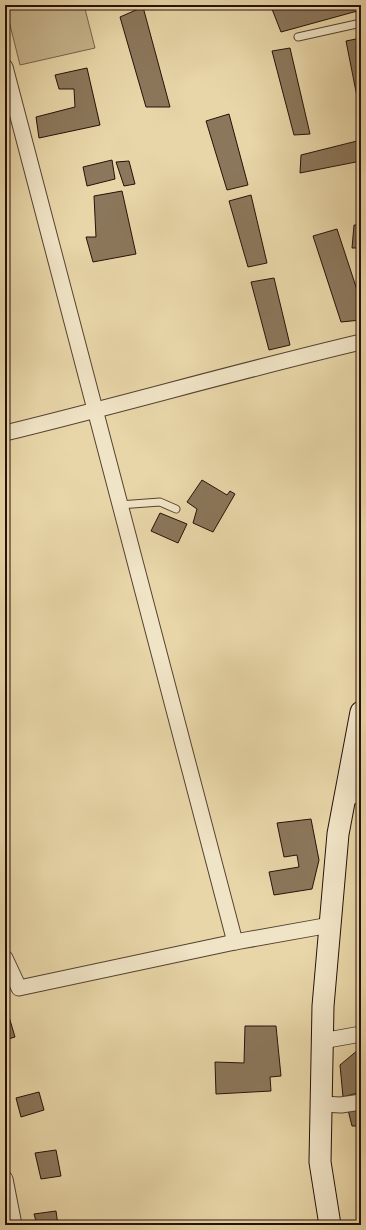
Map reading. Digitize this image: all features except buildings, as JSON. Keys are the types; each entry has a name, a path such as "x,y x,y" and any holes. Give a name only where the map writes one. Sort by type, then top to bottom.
{"street":[{"path":"5,67 235,942"},
{"path":"5,433 96,411 309,354 361,342"},
{"path":"330,1225 320,1162 322,1041 338,834 353,796 361,712"},
{"path":"5,958 19,988 235,942 330,925"},
{"path":"322,1041 361,1034"},
{"path":"321,1104 341,1105 361,1102"},
{"path":"5,1180 14,1225"}],"lane":[{"path":"298,37 361,23"},
{"path":"119,504 160,502 176,509"}],"shaded area":[{"path":"5,5 84,5 95,48 20,65"}]}
